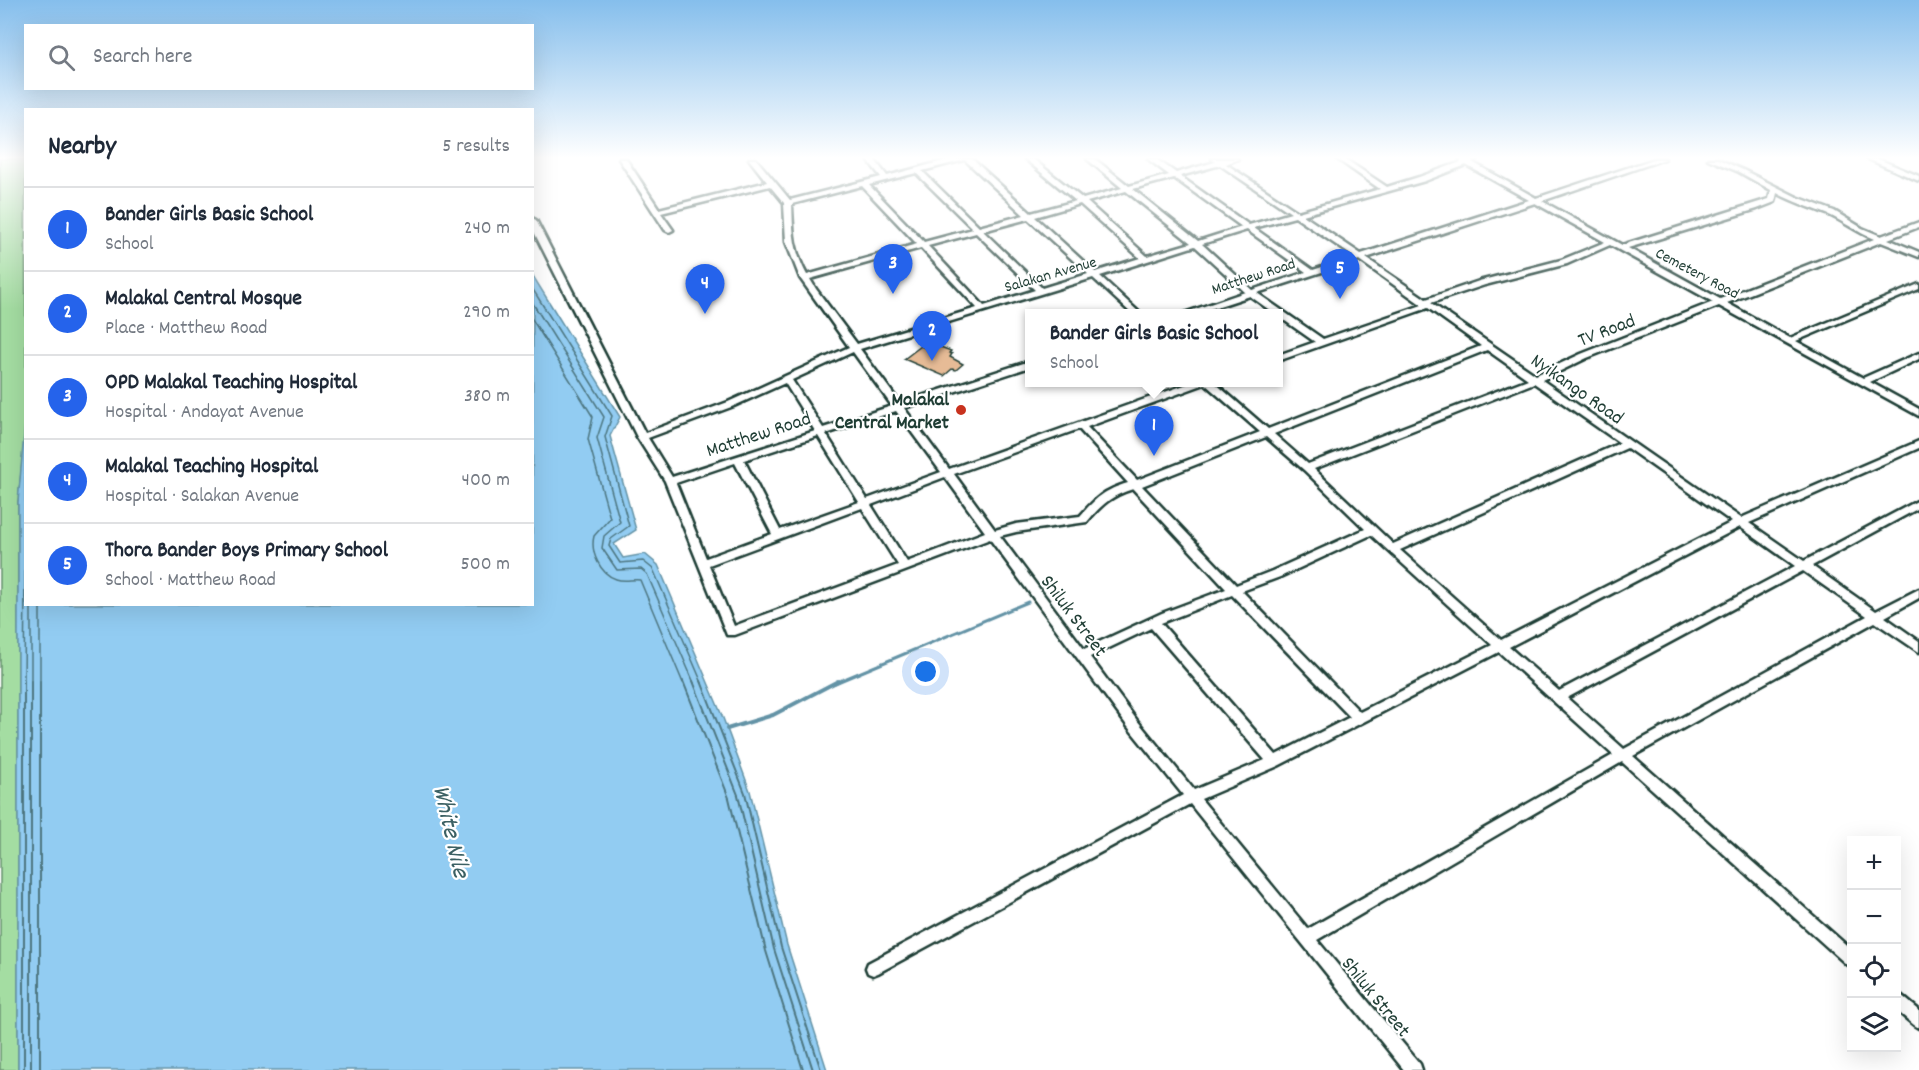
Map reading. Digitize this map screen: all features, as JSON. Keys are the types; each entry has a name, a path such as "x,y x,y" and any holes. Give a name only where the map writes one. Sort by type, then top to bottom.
{"street":[{"path":"655,209 669,231"},
{"path":"657,212 669,209"},
{"name":"Shiluk Street","path":"788,209 790,242 804,278 854,348 1132,723 1414,1070"},
{"path":"888,209 982,308"},
{"path":"958,209 1040,291"},
{"path":"1021,209 1131,309"},
{"path":"804,278 1056,209"},
{"path":"1090,209 1146,259"},
{"path":"1152,209 1197,243 1250,291 1275,309"},
{"path":"1220,209 1311,272"},
{"name":"Nyikango Road","path":"1289,209 1919,647"},
{"name":"Salakan Avenue","path":"642,437 731,404 854,348 1313,209"},
{"name":"Matthew Road","path":"1199,309 1508,209"},
{"name":"Cemetery Road","path":"1552,209 1919,413"},
{"path":"1621,248 1749,209"},
{"path":"1819,209 1831,213 1859,230 1919,255"},
{"path":"534,224 642,437 670,481 731,632 992,534 1016,528 1083,519 1100,500 1121,489 1486,347"},
{"name":"TV Road","path":"1307,468 1534,380 1584,356 1919,224"},
{"path":"1283,356 1482,283 1564,262 1611,242"},
{"path":"1790,341 1919,286"},
{"path":"1283,315 1322,343"},
{"path":"1863,382 1919,356"},
{"name":"Matthew Road","path":"670,481 1025,365"},
{"path":"787,379 904,566"},
{"path":"703,563 1189,387"},
{"path":"1213,387 1307,468 1392,549 1847,956"},
{"path":"1081,426 1233,590 1359,719"},
{"path":"1392,549 1627,444"},
{"path":"873,968 1191,797 1274,762 1739,522 1919,444"},
{"path":"738,459 778,536"},
{"path":"1559,697 1919,504"},
{"path":"1083,655 1153,622 1276,573 1372,530"},
{"path":"1306,938 1622,756 1873,616 1919,593"},
{"path":"1153,622 1274,762"},
{"path":"1901,1004 1919,1020"}],"green space":[{"path":"0,209 24,209 24,443 18,502 18,1070 0,1070"}],"water":[{"name":"White Nile","path":"534,278 620,417 610,436 636,530 614,544 623,558 645,554 658,565 723,718 750,791 787,945 827,1070 18,1070 18,502 24,434 24,606 534,606"}],"building":[{"path":"921,346 928,349 938,346 951,351 950,357 963,364 944,376 904,359"}],"waterway":[{"path":"835,683 1028,602"},
{"path":"727,729 773,715 838,681"}],"place":[{"name":"OPD Malakal Teaching Hospital","path":"893,294"},
{"name":"Thora Bander Boys Primary School","path":"1340,299"},
{"name":"Malakal Teaching Hospital","path":"705,314"},
{"name":"Malakal Central Mosque","path":"932,361"},
{"name":"Malakal Central Market","path":"961,410"},
{"name":"Bander Girls Basic School","path":"1154,456"}]}
